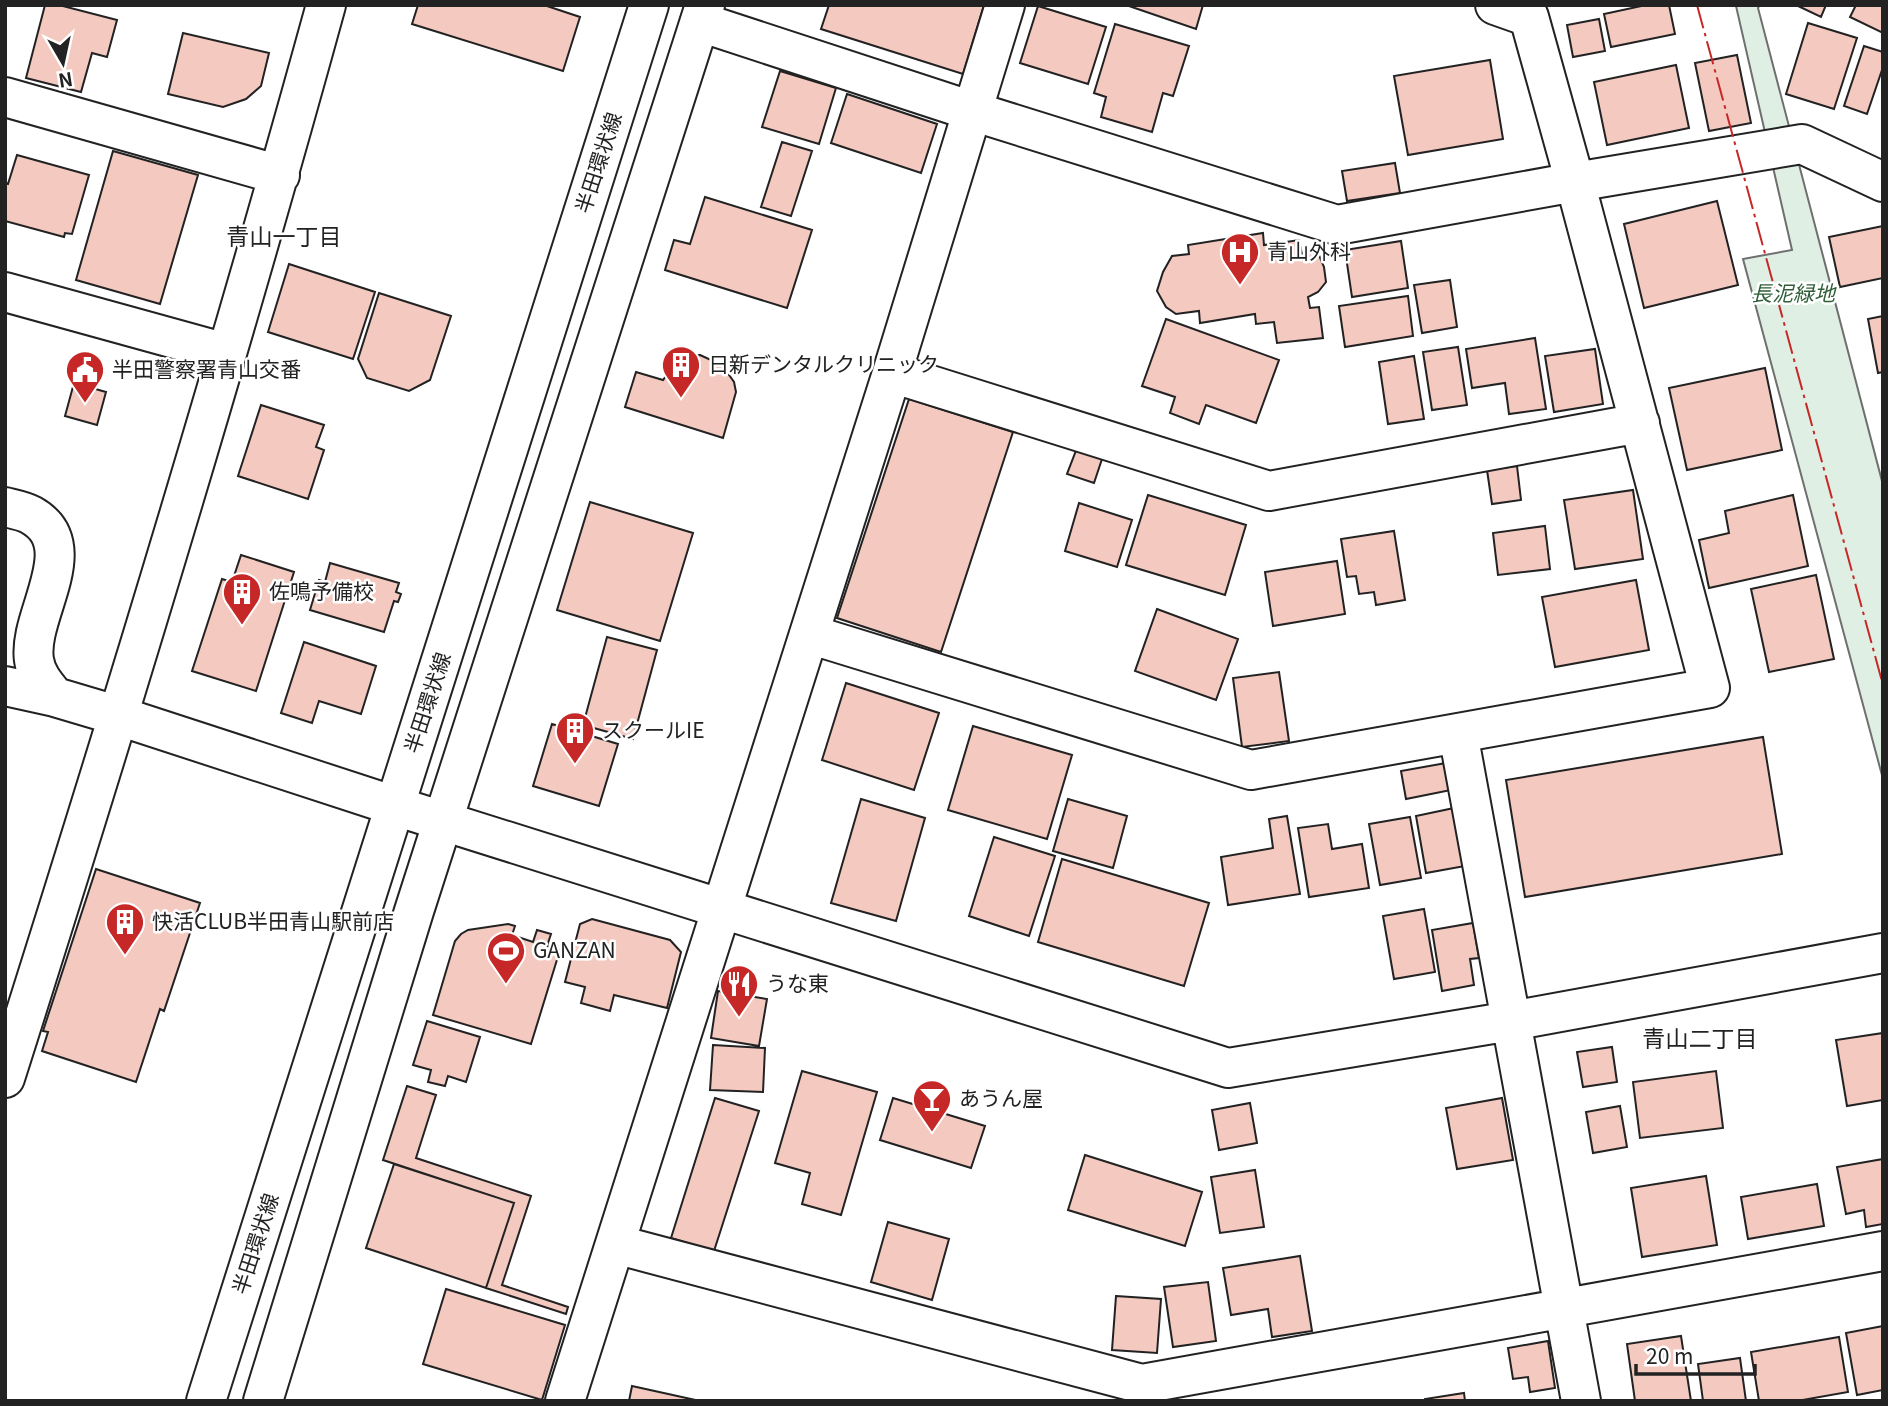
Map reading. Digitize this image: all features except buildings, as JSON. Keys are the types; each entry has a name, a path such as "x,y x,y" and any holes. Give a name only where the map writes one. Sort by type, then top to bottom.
{"street":[{"path":"5,1078 119,716 279,174 326,5"},
{"path":"565,1401 892,373 1005,5"},
{"path":"809,634 1251,770 1710,688 1529,17 1495,5"},
{"name":"半田環状線","path":"206,1401 647,6"},
{"path":"263,1401 444,821 703,13 972,111 1337,225 1802,144 1883,182"},
{"path":"5,97 279,174"},
{"path":"5,292 226,353"},
{"path":"892,373 1269,491 1640,423"},
{"path":"5,507 31,515 47,529 54,544 55,564 33,641 21,660 5,673"},
{"path":"33,641 34,660 40,678 54,697"},
{"path":"5,686 119,716 395,806 1228,1068 1511,1021 1883,953"},
{"path":"1458,733 1581,1401"},
{"path":"615,1244 1142,1384 1883,1251"}],"green space":[{"name":"長泥緑地","path":"1760,5 1758,8 1883,485 1883,779 1743,259 1792,250 1736,6"}],"power":[{"path":"1697,5 1883,685"}],"place":[{"name":"青山外科","path":"1240,286"},
{"name":"日新デンタルクリニック","path":"681,399"},
{"name":"半田警察署青山交番","path":"85,404"},
{"name":"佐鳴予備校","path":"242,626"},
{"name":"スクールIE","path":"575,765"},
{"name":"快活CLUB半田青山駅前店","path":"125,956"},
{"name":"GANZAN","path":"506,985"},
{"name":"うな東","path":"739,1018"},
{"name":"あうん屋","path":"932,1133"}],"district":[{"name":"青山一丁目","path":"284,237"},
{"name":"青山二丁目","path":"1700,1039"}]}
